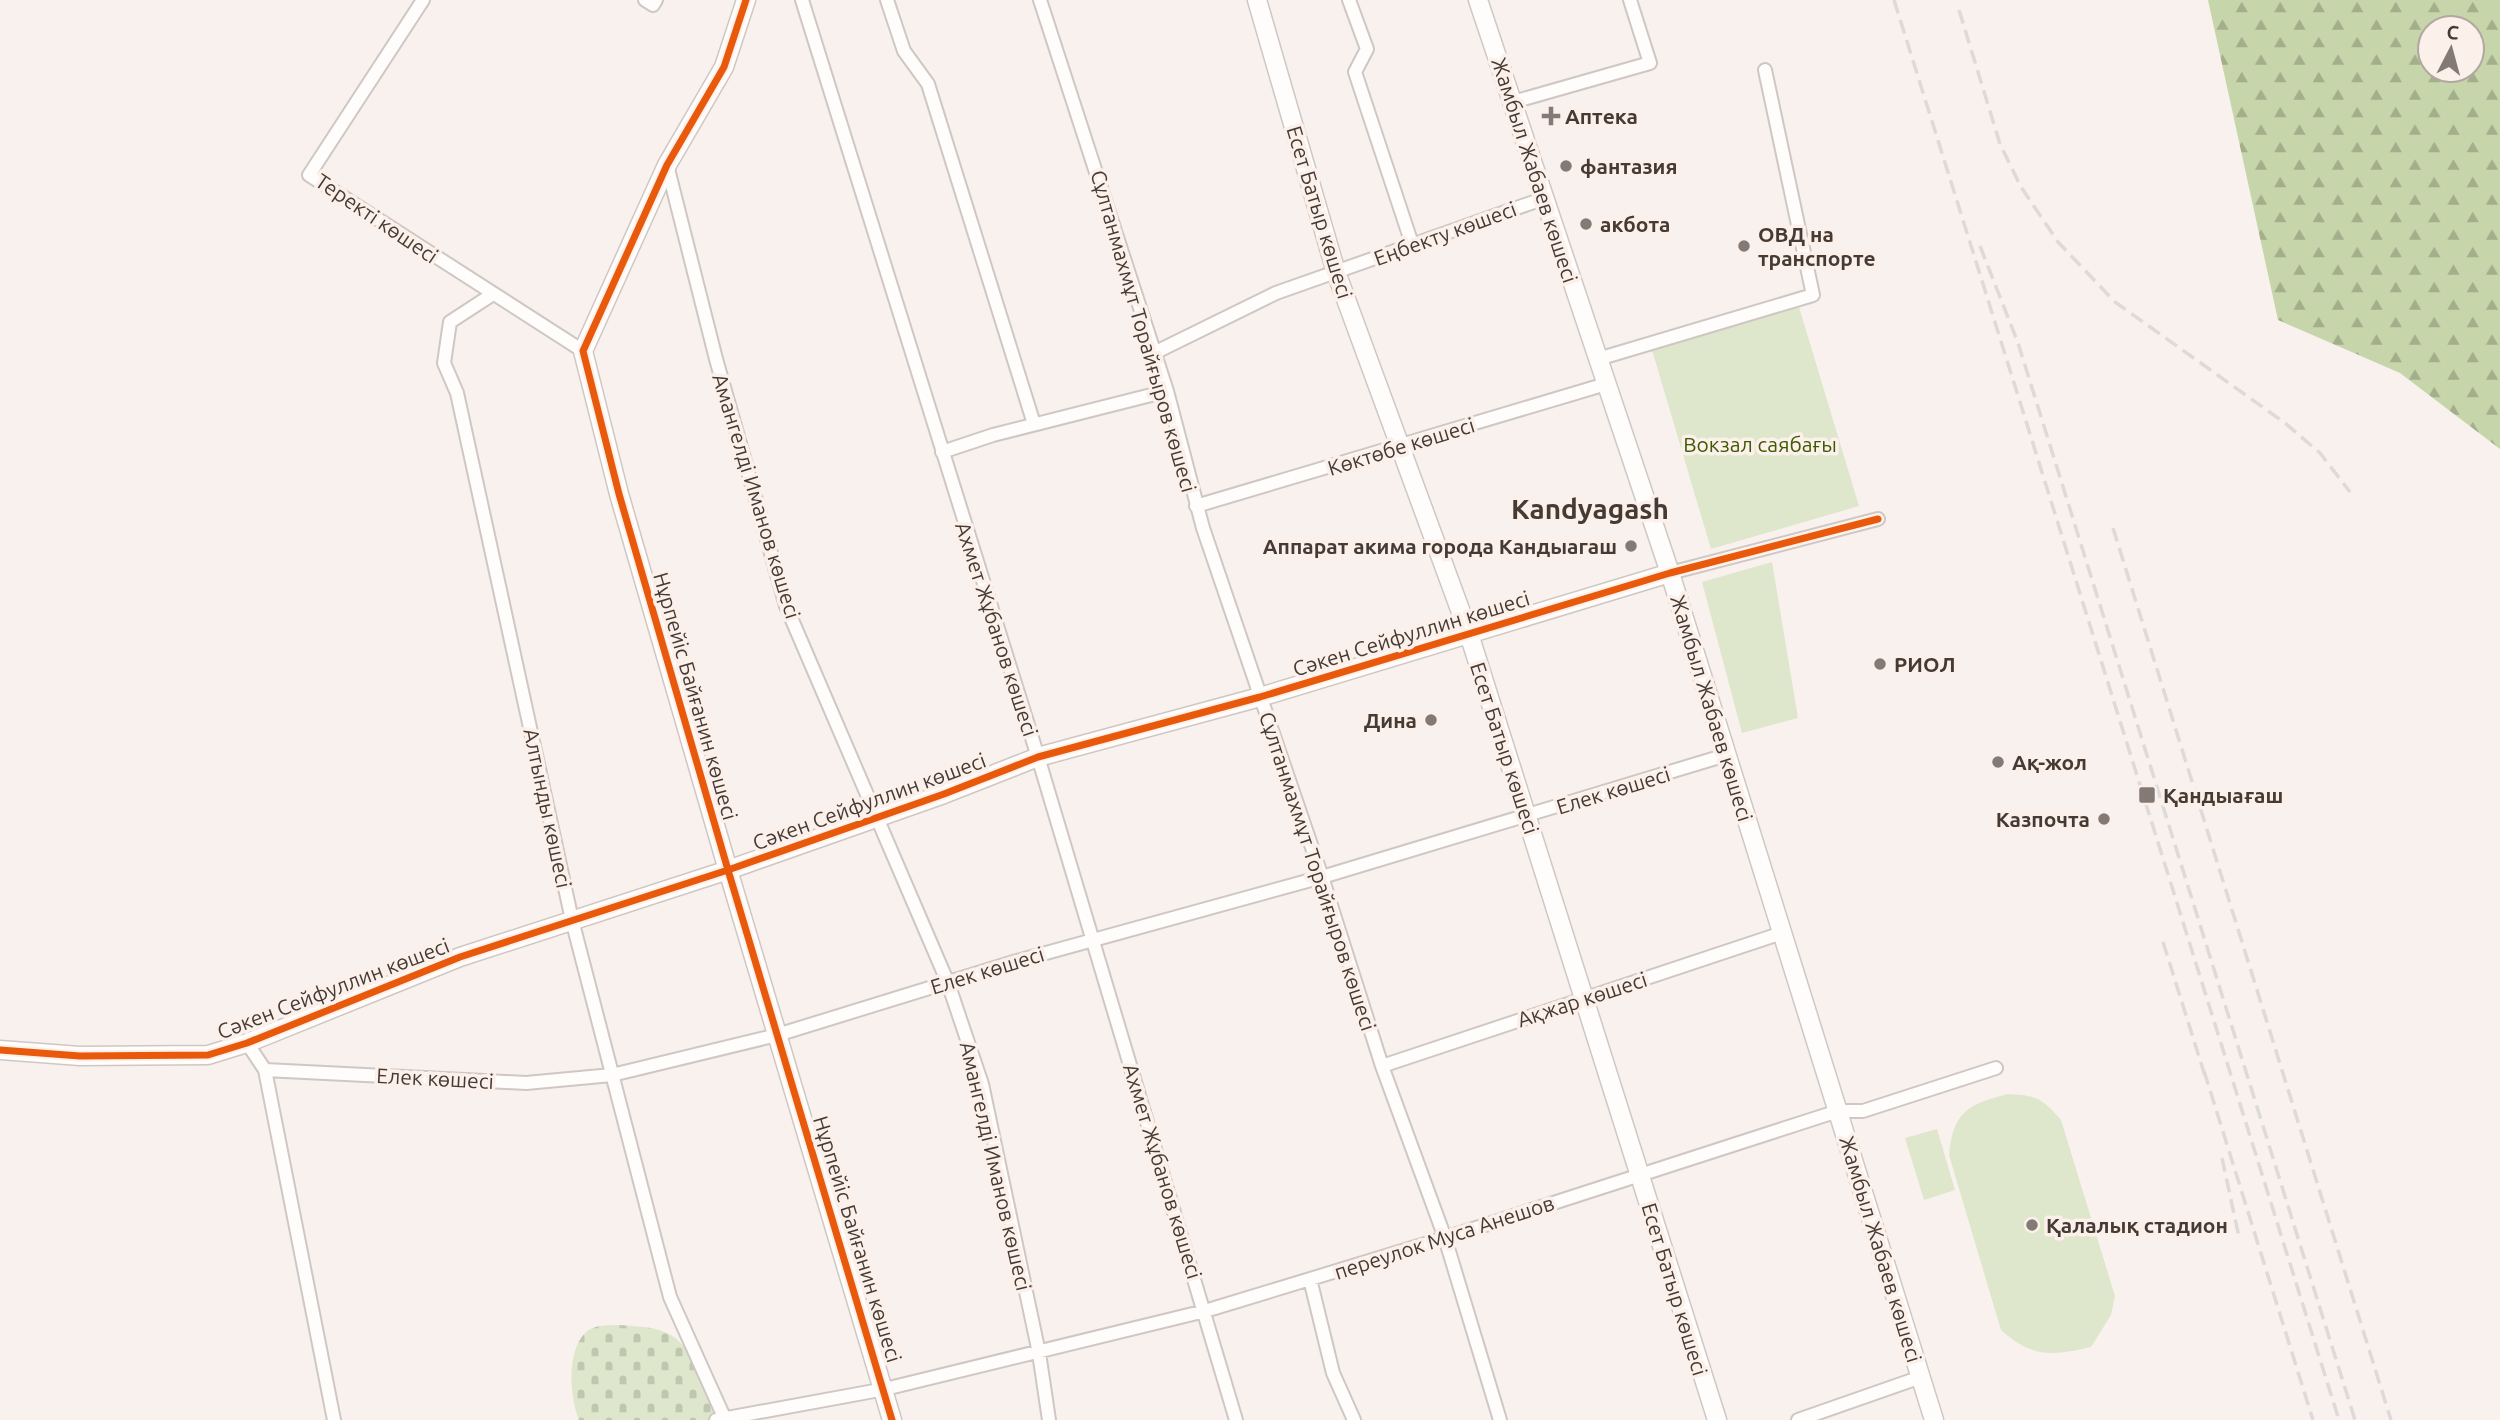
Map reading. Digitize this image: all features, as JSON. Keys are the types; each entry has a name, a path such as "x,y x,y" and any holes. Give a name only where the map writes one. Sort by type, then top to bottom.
{"street":[{"name":"Теректі көшесі","path":"423,0 309,175 583,351"},
{"path":"645,0 653,5 656,0"},
{"path":"583,351 667,165 724,67 746,0"},
{"name":"Ахмет Жұбанов көшесі","path":"802,0 1038,757 1237,1420"},
{"path":"887,0 904,51 928,84 1034,424"},
{"name":"Сұлтанмахмұт Торайғыров көшесі","path":"1040,0 1107,199 1167,391 1196,506 1322,877 1382,1066 1445,1238 1500,1420"},
{"name":"Есет Батыр көшесі","path":"1257,0 1336,272 1398,447 1469,634 1717,1420"},
{"path":"1349,0 1367,49 1355,72 1412,244"},
{"name":"Жамбыл Жабаев көшесі","path":"1478,0 1670,573 1934,1420"},
{"path":"1513,102 1650,63 1630,0"},
{"path":"1598,359 1813,295 1765,71"},
{"name":"Амангелді Иманов көшесі","path":"667,165 716,359 786,606 879,817 948,983 982,1084 1039,1353 1049,1420"},
{"name":"Еңбекту көшесі","path":"1154,353 1276,293 1545,198"},
{"name":"Алтынды көшесі","path":"493,294 450,322 444,363 457,393 572,920 670,1297 720,1418"},
{"name":"Нұрпейіс Байғанин көшесі","path":"583,351 619,494 727,870 885,1389 892,1420"},
{"name":"Көктөбе көшесі","path":"1196,506 1606,383"},
{"path":"942,452 1034,424 1167,391"},
{"path":"1670,573 1878,519"},
{"name":"Сәкен Сейфуллин көшесі","path":"0,1050 80,1056 164,1058 208,1055 247,1043 460,957 727,870 1038,757 1260,697 1670,573"},
{"name":"Елек көшесі","path":"265,1070 526,1083 612,1075 777,1035 1092,939 1322,877 1527,817 1726,755"},
{"name":"Ақжар көшесі","path":"1382,1066 1782,933"},
{"path":"247,1043 265,1070 334,1420"},
{"name":"переулок Муса Анешов","path":"720,1418 885,1389 1205,1311 1445,1238 1639,1173 1838,1111 1863,1111 1996,1068"},
{"path":"1310,1279 1333,1373 1354,1420"},
{"path":"1798,1420 1921,1377"}],"green space":[{"path":"2208,0 2500,0 2500,449 2400,373 2278,320"},
{"name":"Вокзал саябағы","path":"1799,307 1859,506 1711,549 1652,350"},
{"path":"1772,562 1798,718 1742,733 1702,582"},
{"name":"Қалалық стадион","path":"2008,1094 2038,1100 2061,1120 2115,1296 2111,1315 2091,1347 2065,1352 2043,1352 2023,1346 2001,1330 1949,1155 1954,1128 1965,1112 1973,1106"},
{"path":"1937,1129 1955,1190 1924,1200 1905,1138"},
{"path":"617,1325 655,1329 667,1333 685,1347 698,1368 717,1413 715,1420 579,1420 573,1400 572,1363 579,1342 592,1328"}],"railway":[{"path":"1894,0 2339,1420"},
{"path":"1959,10 2000,144 2021,187 2058,242 2115,302 2285,423 2320,453 2350,492"},
{"path":"1980,246 2018,343 2355,1420"},
{"path":"2113,528 2391,1420"},
{"path":"2163,942 2206,1079"},
{"path":"2204,1071 2313,1420"},
{"path":"2222,1158 2239,1237"}],"cycle path":[{"path":"746,0 724,67 667,165 583,351 619,494 892,1420"},
{"path":"0,1050 80,1056 208,1055 247,1043 460,957 728,870 944,794 1038,757 1260,697 1670,573 1878,519"}],"place":[{"name":"Аптека","path":"1551,116"},
{"name":"фантазия","path":"1566,166"},
{"name":"акбота","path":"1586,224"},
{"name":"ОВД на транспорте","path":"1744,246"},
{"name":"Аппарат акима города Кандыагаш","path":"1631,546"},
{"name":"РИОЛ","path":"1880,664"},
{"name":"Дина","path":"1431,720"},
{"name":"Ақ-жол","path":"1998,762"},
{"name":"Қандыағаш","path":"2147,795"},
{"name":"Казпочта","path":"2104,819"},
{"name":"Қалалық стадион","path":"2032,1225"}],"district":[{"name":"Kandyagash","path":"1590,508"}]}
